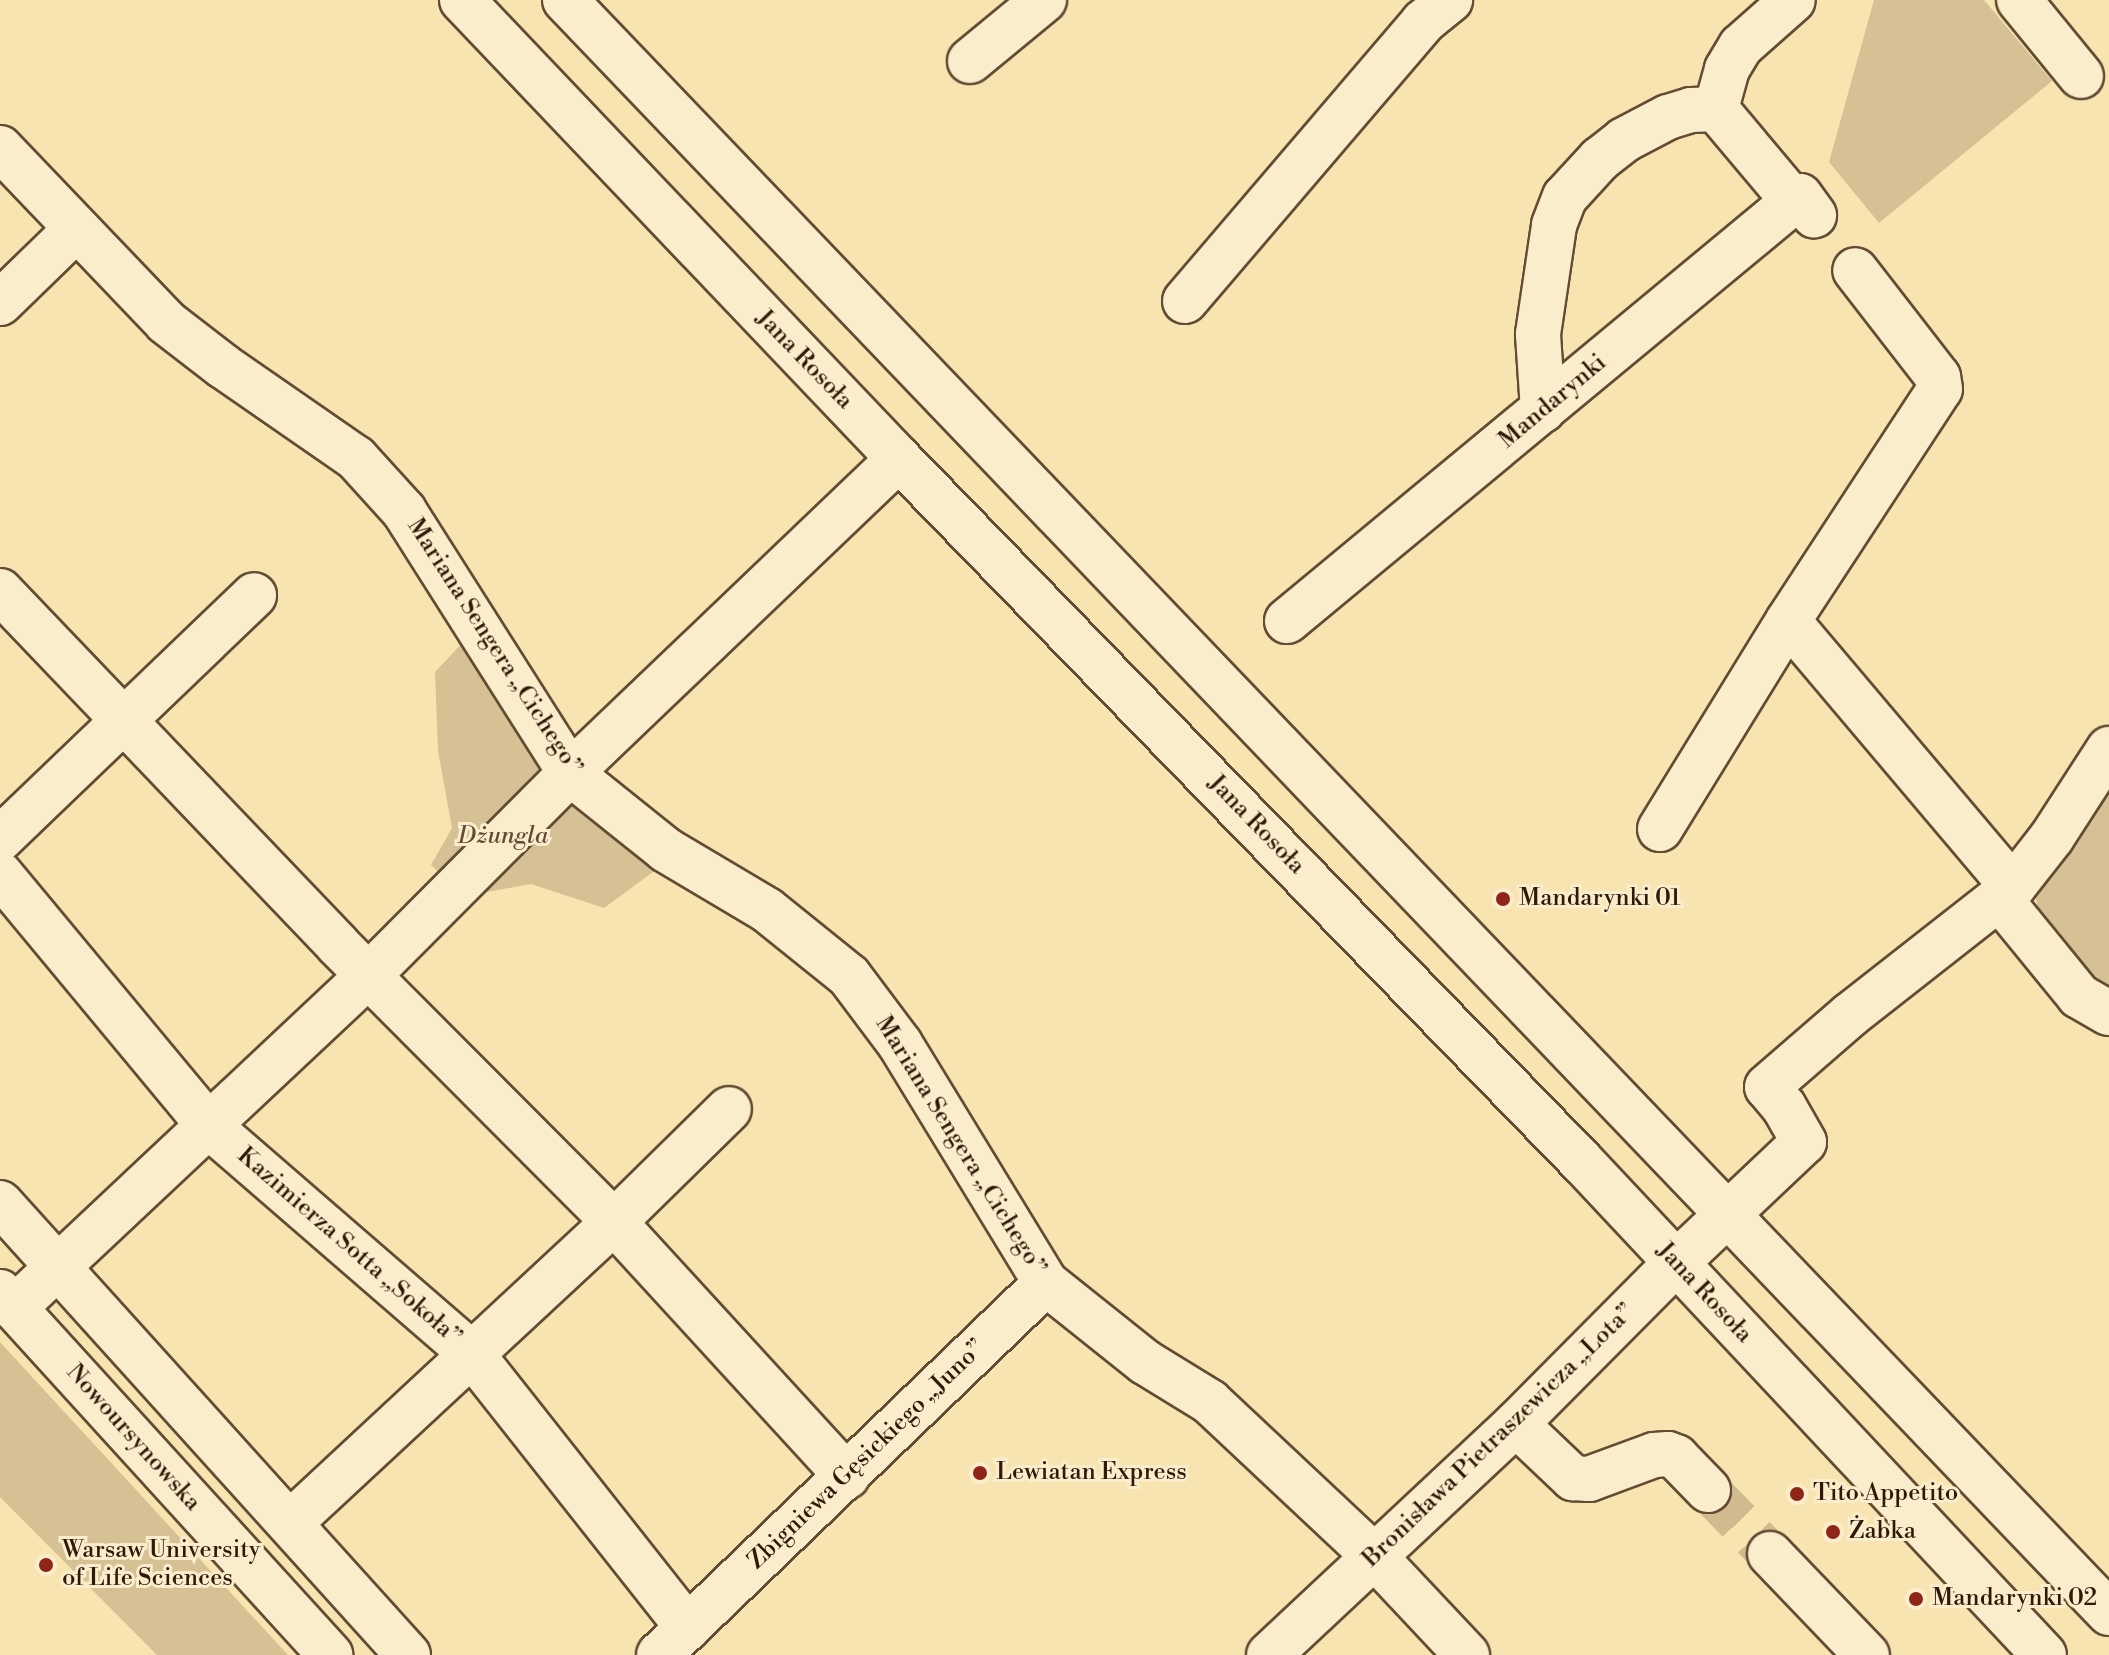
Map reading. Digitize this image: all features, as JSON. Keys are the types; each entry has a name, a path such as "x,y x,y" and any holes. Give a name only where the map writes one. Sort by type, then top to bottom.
{"street":[{"name":"Jana Rosoła","path":"462,0 899,459 1190,756 1676,1263 2044,1655"},
{"path":"565,0 2109,1613"},
{"path":"970,61 1044,0"},
{"path":"1185,301 1423,22 1450,0"},
{"path":"1543,410 1540,309 1554,225 1565,197 1583,175 1624,140 1668,117 1691,110 1716,109 1727,69 1741,46 1793,0"},
{"path":"2019,0 2081,76"},
{"name":"Mandarynki","path":"1287,621 1543,410 1804,208 1716,109"},
{"name":"Mariana Sengera „Cichego”","path":"0,148 74,231 166,322 223,366 356,458 404,511 570,773 666,850 767,910 849,976 900,1044 1046,1283 1145,1362 1210,1402 1374,1556 1467,1655"},
{"path":"0,303 74,231"},
{"path":"1660,829 1788,621 1940,389 1938,377 1855,270"},
{"path":"7,1300 59,1269 210,1127 369,975 570,773 899,459"},
{"path":"0,591 369,975 614,1222 847,1476"},
{"path":"0,839 254,595"},
{"path":"1788,621 2007,893 2079,996 2109,1013"},
{"path":"2007,893 2052,837 2109,749"},
{"name":"Kazimierza Sotta „Sokoła”","path":"0,874 210,1127 471,1353 674,1641"},
{"name":"Bronisława Pietraszewicza „Lota”","path":"1269,1655 1516,1424 1676,1263 1804,1142 1784,1107 1767,1087 1850,1015 2007,893"},
{"path":"290,1523 614,1222 729,1109"},
{"path":"0,1203 408,1655"},
{"name":"Zbigniewa Gęsickiego „Juno”","path":"674,1641 1046,1283"},
{"name":"Nowoursynowska","path":"7,1300 330,1655"},
{"path":"1516,1424 1573,1478 1589,1479 1654,1455 1668,1454 1676,1457 1708,1490"},
{"path":"1770,1554 1867,1655"}],"green space":[{"path":"1874,0 1984,0 2052,81 1879,223 1829,162"},
{"name":"Dżungla","path":"467,638 539,765 539,781 567,804 589,806 661,866 604,908 531,884 465,896 431,865 452,828 438,751 435,672"},
{"path":"2109,779 2109,994 2080,978 2041,922 2035,894"},
{"path":"0,1342 288,1655 157,1655 0,1497"}],"tunnel":[{"path":"1708,1490 1770,1554"}],"place":[{"name":"Mandarynki 01","path":"1503,899"},
{"name":"Lewiatan Express","path":"980,1473"},
{"name":"Tito Appetito","path":"1797,1494"},
{"name":"Żabka","path":"1833,1532"},
{"name":"Warsaw University of Life Sciences","path":"46,1565"},
{"name":"Mandarynki 02","path":"1916,1599"}]}
